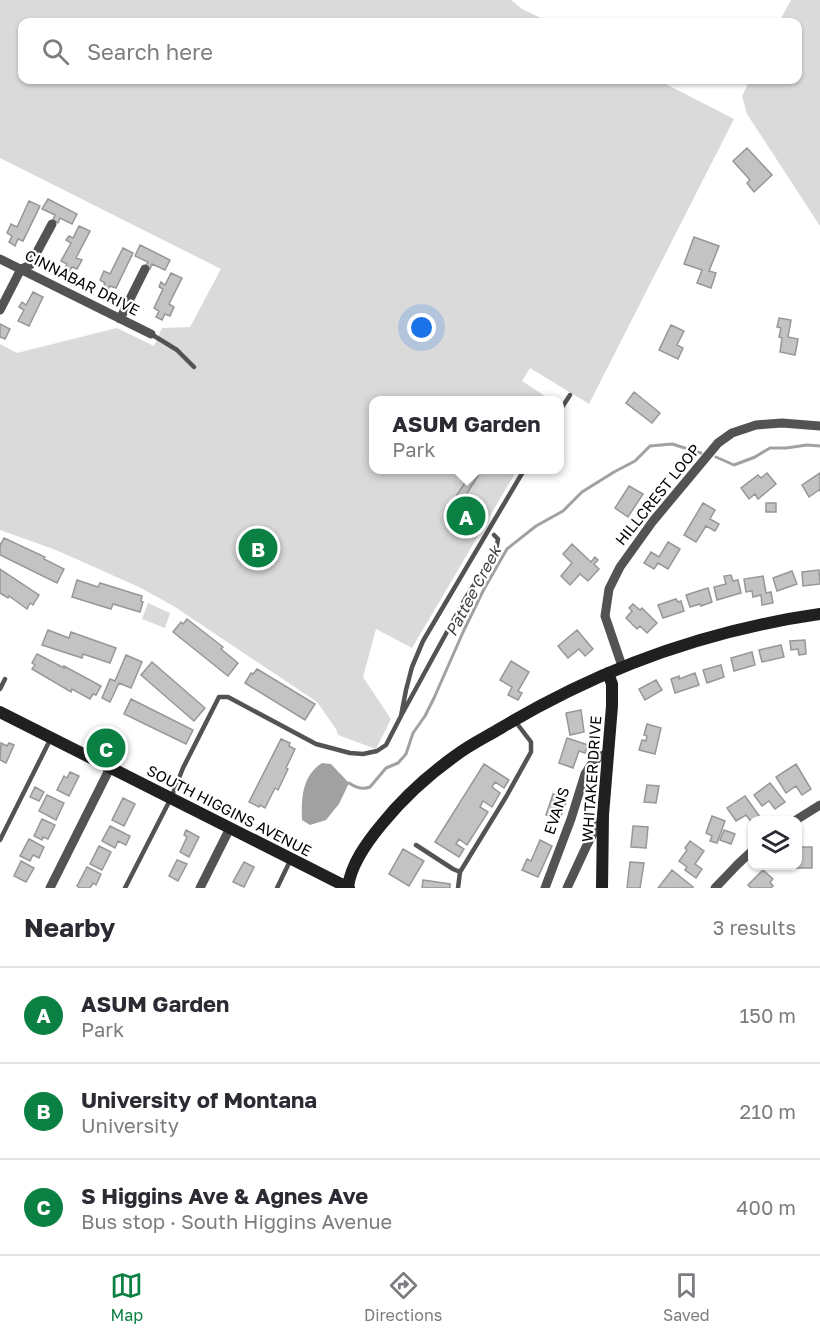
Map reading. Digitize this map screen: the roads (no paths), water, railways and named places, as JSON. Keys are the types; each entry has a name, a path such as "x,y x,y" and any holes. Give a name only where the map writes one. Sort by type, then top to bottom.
{"street":[{"path":"0,310 21,269 30,265 52,224"},
{"name":"CINNABAR DRIVE","path":"0,259 151,334"},
{"path":"120,320 145,269"},
{"name":"HILLCREST LOOP","path":"622,666 605,616 609,590 620,567 653,521 718,443 732,433 756,425 820,426"},
{"path":"348,888 351,873 373,835 418,784 456,754 514,720 622,666 694,641 735,630 820,614"},
{"name":"WHITAKER DRIVE","path":"602,888 603,815 612,692 608,673"},
{"name":"SOUTH HIGGINS AVENUE","path":"0,712 348,888"},
{"name":"EVANS","path":"545,888 585,774 598,758 609,752"},
{"path":"50,888 110,768"},
{"path":"802,816 820,805"},
{"path":"567,888 603,815"},
{"path":"200,888 230,828"},
{"path":"715,888 748,855"}],"lane":[{"path":"151,334 177,350 194,367"},
{"path":"564,404 570,395"},
{"path":"401,716 412,667 423,641 522,474"},
{"path":"125,888 219,697 228,697 316,744 363,754 383,747 465,599 496,550 498,539 494,535"},
{"path":"0,689 5,679"},
{"path":"458,888 460,872 531,753 531,742 514,720"},
{"path":"0,840 51,738"},
{"path":"416,845 460,872"},
{"path":"277,888 291,859"}],"waterway":[{"name":"Pattee Creek","path":"349,783 359,788 370,787 386,768 398,763 406,754 413,733 425,716 484,589 507,549 536,526 563,511 582,492 635,461 650,446 672,444 701,453"},
{"name":"Pattee Creek","path":"716,457 734,465 770,448 820,446"}],"place":[{"name":"ASUM Garden","path":"466,516"},
{"name":"University of Montana","path":"258,548"},
{"name":"S Higgins Ave & Agnes Ave","path":"106,748"}]}
